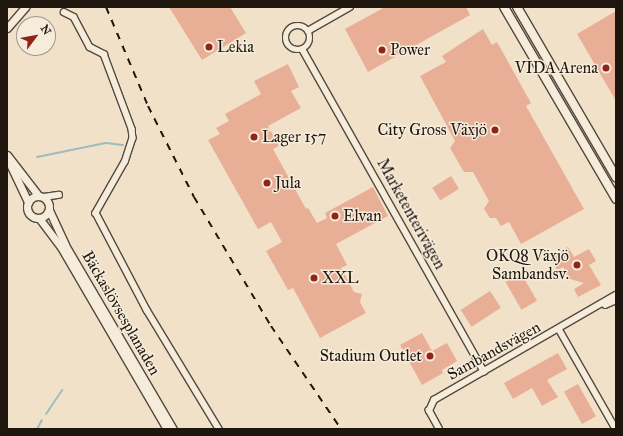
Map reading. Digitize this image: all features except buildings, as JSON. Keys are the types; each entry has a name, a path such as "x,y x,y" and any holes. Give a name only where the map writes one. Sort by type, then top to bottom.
{"main road":[{"path":"504,7 616,199"},
{"path":"517,7 616,177"}],"street":[{"path":"7,28 25,7"},
{"path":"308,31 350,7"},
{"path":"64,12 74,17 90,46 104,54 132,129 133,138 125,162 96,213 147,310 219,429"},
{"path":"298,26 308,31 310,42 303,50 295,50 289,46 286,35 290,28 298,26"},
{"name":"Marketenterivägen","path":"303,50 484,371"},
{"path":"7,155 41,196 49,203 49,210 46,215 38,218 28,212 28,202 7,158"},
{"path":"28,202 41,196 59,195"},
{"name":"Bäckaslövsesplanaden","path":"49,210 65,245 174,429"},
{"name":"Bäckaslövsesplanaden","path":"38,218 60,247 167,429"},
{"name":"Sambandsvägen","path":"439,429 429,411 434,400 559,330 616,295"},
{"name":"Sambandsvägen","path":"596,308 616,300"},
{"path":"559,330 616,429"}],"waterway":[{"path":"37,157 106,143 123,145"},
{"path":"46,414 62,390"},
{"path":"37,429 42,420"}],"railway":[{"path":"106,7 148,106 194,197 271,326 341,429"}],"place":[{"name":"Lekia","path":"209,47"},
{"name":"Power","path":"382,50"},
{"name":"VIDA Arena","path":"606,68"},
{"name":"City Gross Växjö","path":"495,130"},
{"name":"Lager 157","path":"254,137"},
{"name":"Jula","path":"267,183"},
{"name":"Elvan","path":"335,216"},
{"name":"OKQ8 Växjö Sambandsv.","path":"577,265"},
{"name":"XXL","path":"314,278"},
{"name":"Stadium Outlet","path":"430,356"}]}
